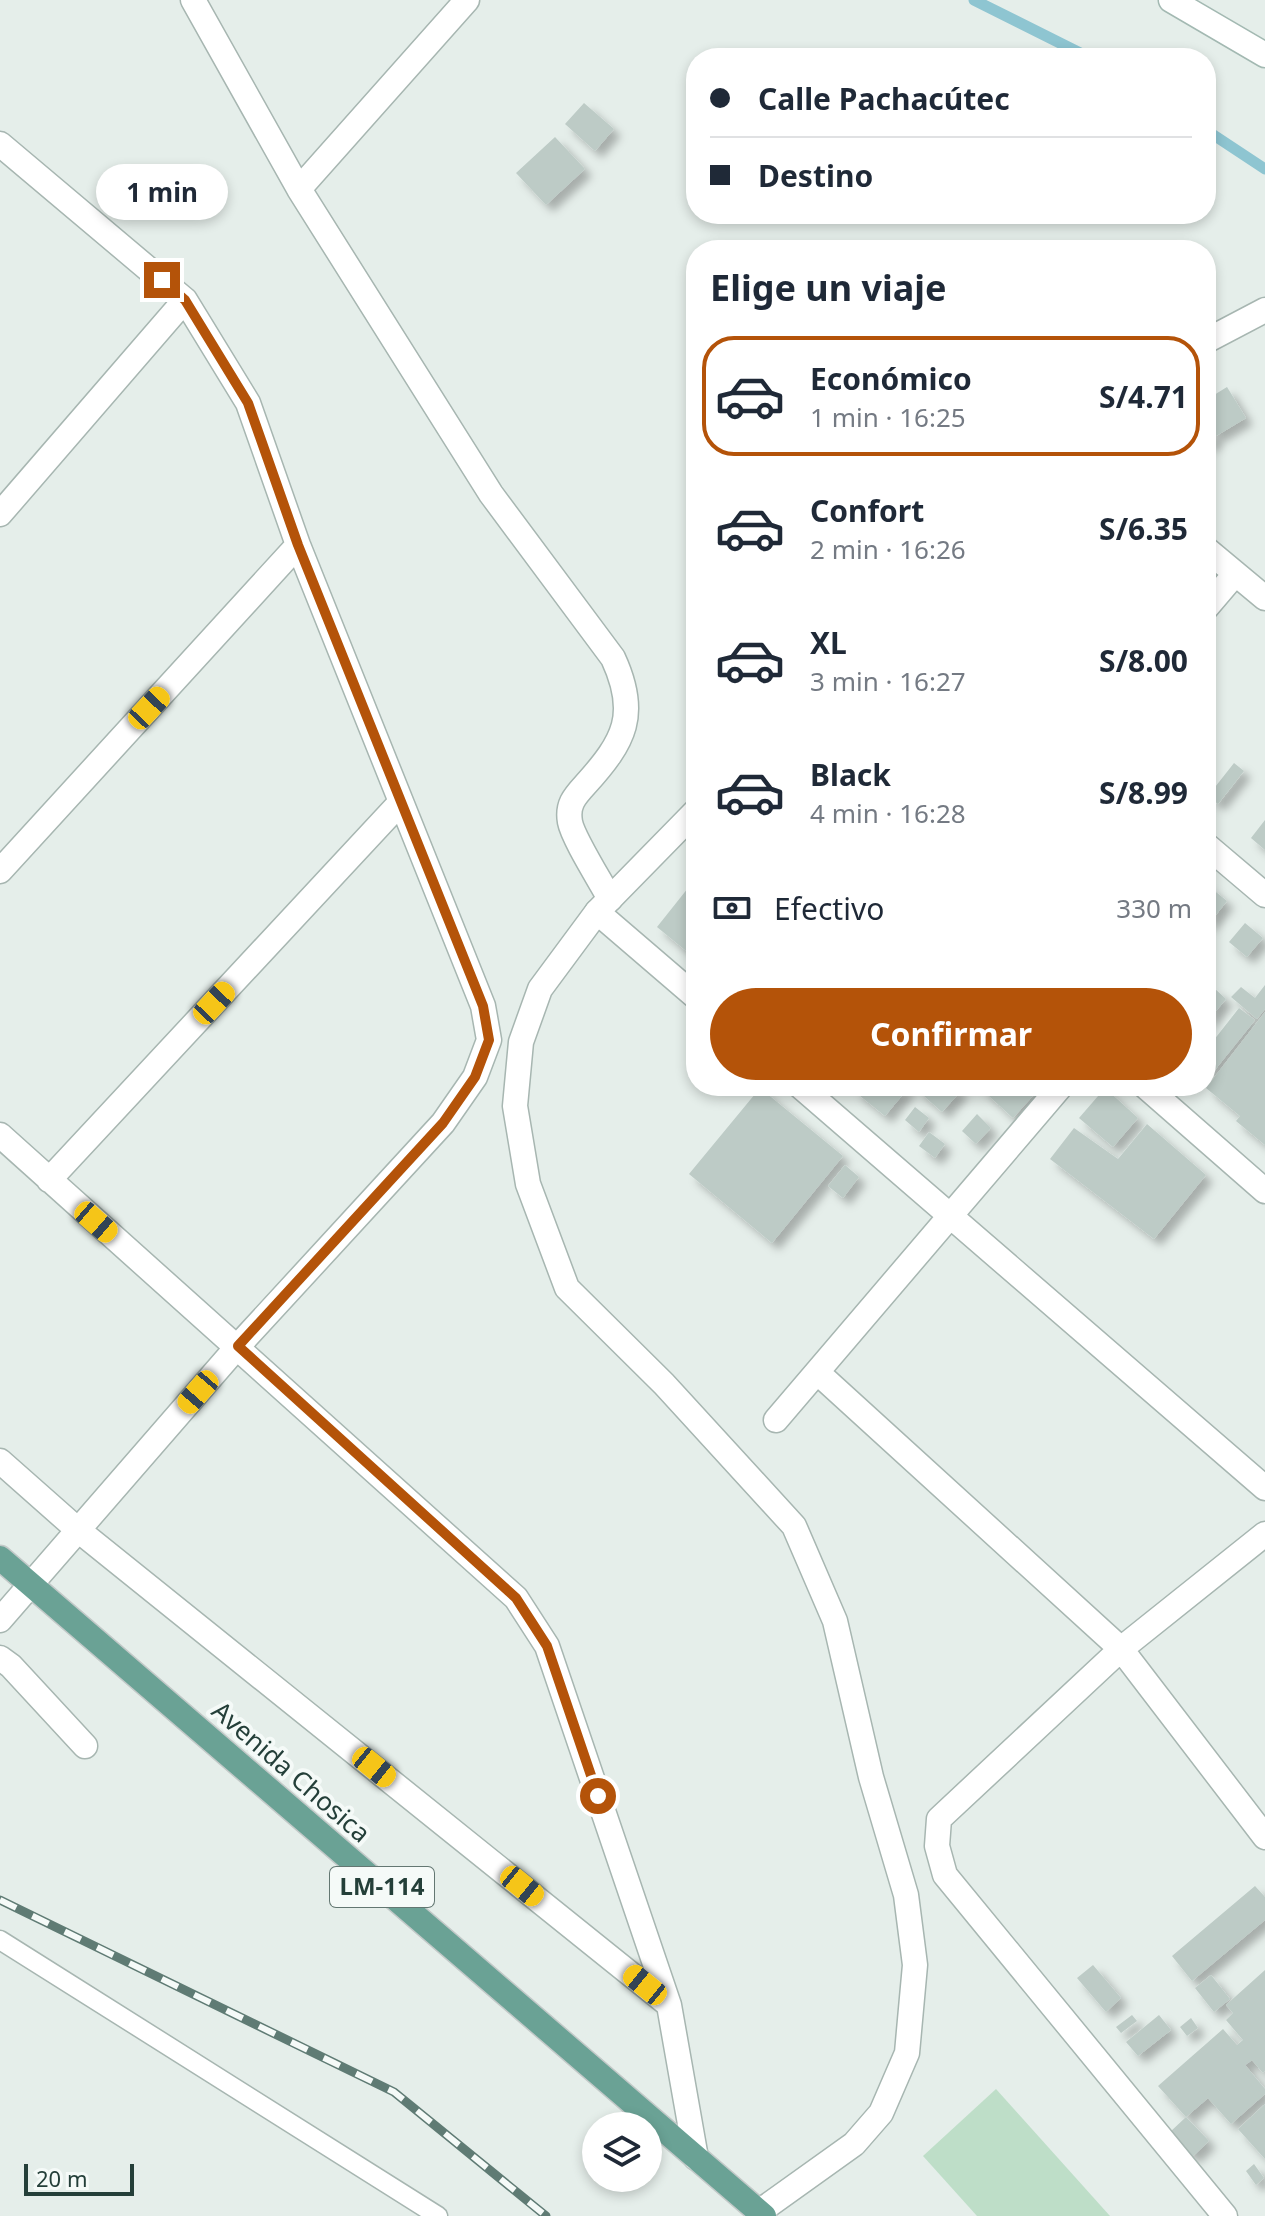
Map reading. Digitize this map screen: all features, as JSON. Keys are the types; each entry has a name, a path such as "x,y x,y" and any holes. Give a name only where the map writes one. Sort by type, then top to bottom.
{"main road":[{"name":"Avenida Chosica","path":"0,1558 762,2214"}],"street":[{"path":"193,0 299,189 491,494 613,658 625,683 628,709 620,740 570,801 570,824 604,906 686,987"},
{"path":"299,189 467,0"},
{"path":"1171,0 1265,55"},
{"path":"0,144 185,300 248,403 298,545 483,1006 489,1040 475,1077 443,1123 238,1346 0,1620"},
{"path":"5,497 185,300"},
{"path":"1216,336 1265,310"},
{"path":"0,871 298,545"},
{"path":"1216,558 1265,598"},
{"path":"1216,596 1235,574"},
{"path":"49,1180 400,803"},
{"path":"686,821 604,906 540,989 521,1042 515,1106 528,1184 567,1288 664,1384 794,1526 835,1621 871,1777 906,1895 915,1965 907,2053 881,2113 854,2144 762,2214"},
{"path":"1216,853 1265,895"},
{"path":"812,1096 1265,1488"},
{"path":"776,1420 1053,1096"},
{"path":"1156,1096 1265,1191"},
{"path":"0,1135 516,1598 547,1646 669,2005 696,2158"},
{"path":"818,1373 1121,1649 1265,1837"},
{"path":"0,1461 78,1530 669,2005"},
{"path":"1225,2216 945,1875 937,1846 939,1819 1121,1649 1265,1534"},
{"path":"0,1658 85,1746"}],"lane":[{"path":"0,1940 438,2216"}],"green space":[{"path":"996,2089 1110,2216 977,2216 923,2156"}],"building":[{"path":"584,103 614,129 595,151 565,124"},
{"path":"555,137 585,169 546,205 516,173"},
{"path":"1227,387 1246,418 1216,436 1216,394"},
{"path":"1234,763 1244,771 1218,804 1216,786"},
{"path":"1265,820 1265,850 1251,838"},
{"path":"686,891 686,951 657,927"},
{"path":"1216,892 1227,901 1216,915"},
{"path":"1245,923 1263,938 1247,957 1229,942"},
{"path":"1265,985 1265,1009 1257,1019 1231,997 1241,987 1255,998"},
{"path":"1216,990 1226,999 1216,1011"},
{"path":"1239,1008 1255,1020 1216,1069 1216,1037"},
{"path":"1265,1012 1265,1145 1236,1121 1240,1116 1216,1096 1216,1075"},
{"path":"753,1096 770,1096 843,1156 772,1243 689,1174"},
{"path":"860,1096 902,1096 885,1116"},
{"path":"924,1096 956,1096 942,1112"},
{"path":"989,1096 1033,1096 1013,1118"},
{"path":"1098,1096 1114,1096 1138,1118 1113,1147 1079,1118"},
{"path":"915,1107 929,1118 919,1132 905,1120"},
{"path":"977,1114 991,1128 976,1144 962,1131"},
{"path":"1147,1124 1206,1175 1154,1239 1050,1159 1074,1128 1118,1159"},
{"path":"929,1132 945,1144 935,1158 919,1146"},
{"path":"845,1165 859,1177 843,1198 828,1186"},
{"path":"1255,1886 1265,1897 1265,1920 1192,1981 1172,1956"},
{"path":"1093,1965 1121,1998 1106,2012 1077,1978"},
{"path":"1265,1970 1265,2071 1263,2073 1252,2060 1245,2065 1265,2089 1265,2094 1231,2124 1208,2098 1186,2117 1158,2086 1223,2029 1237,2045 1243,2040 1226,2020 1233,2013 1226,2005"},
{"path":"1211,1975 1230,1999 1214,2012 1195,1988"},
{"path":"1132,2015 1137,2021 1121,2033 1116,2027"},
{"path":"1159,2015 1171,2030 1138,2056 1126,2042"},
{"path":"1191,2018 1198,2028 1187,2036 1180,2027"},
{"path":"1265,2104 1265,2159 1238,2129"},
{"path":"1186,2117 1209,2141 1192,2157 1169,2133"},
{"path":"1254,2164 1264,2178 1256,2185 1246,2171"}],"waterway":[{"path":"974,0 1070,48"},
{"path":"1216,137 1265,169"}],"railway":[{"path":"0,1900 394,2092 546,2216"}],"route":[{"path":"162,280 185,300 248,403 298,545 483,1006 489,1040 475,1077 443,1123 238,1346 516,1598 547,1646 598,1796"}]}
